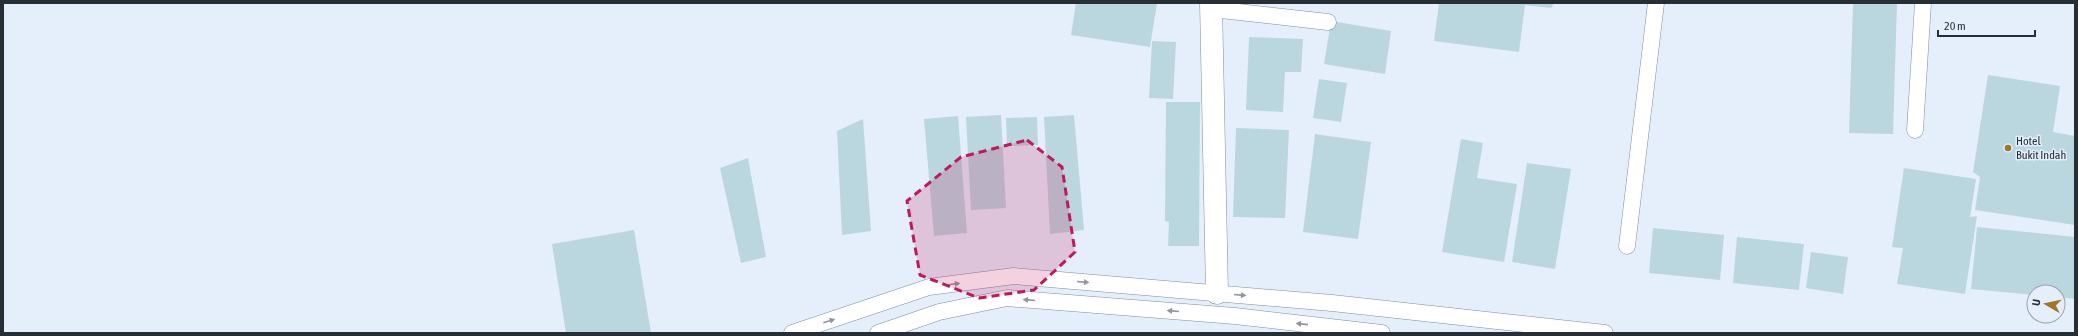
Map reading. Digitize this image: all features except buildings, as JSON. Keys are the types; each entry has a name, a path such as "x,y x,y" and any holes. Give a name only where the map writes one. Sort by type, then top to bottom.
{"street":[{"path":"1211,6 1217,293"}],"lane":[{"path":"1627,246 1656,3"},
{"path":"1915,130 1923,3"},
{"path":"1211,6 1328,22"},
{"path":"792,333 930,287 1014,276 1332,303 1605,333"},
{"path":"878,333 939,312 1007,298 1235,316 1382,333"}],"highlighted area":[{"path":"1027,140 1062,167 1075,252 1034,290 979,298 920,275 907,201 961,157"}],"place":[{"name":"Hotel Bukit Indah","path":"2008,148"}]}
